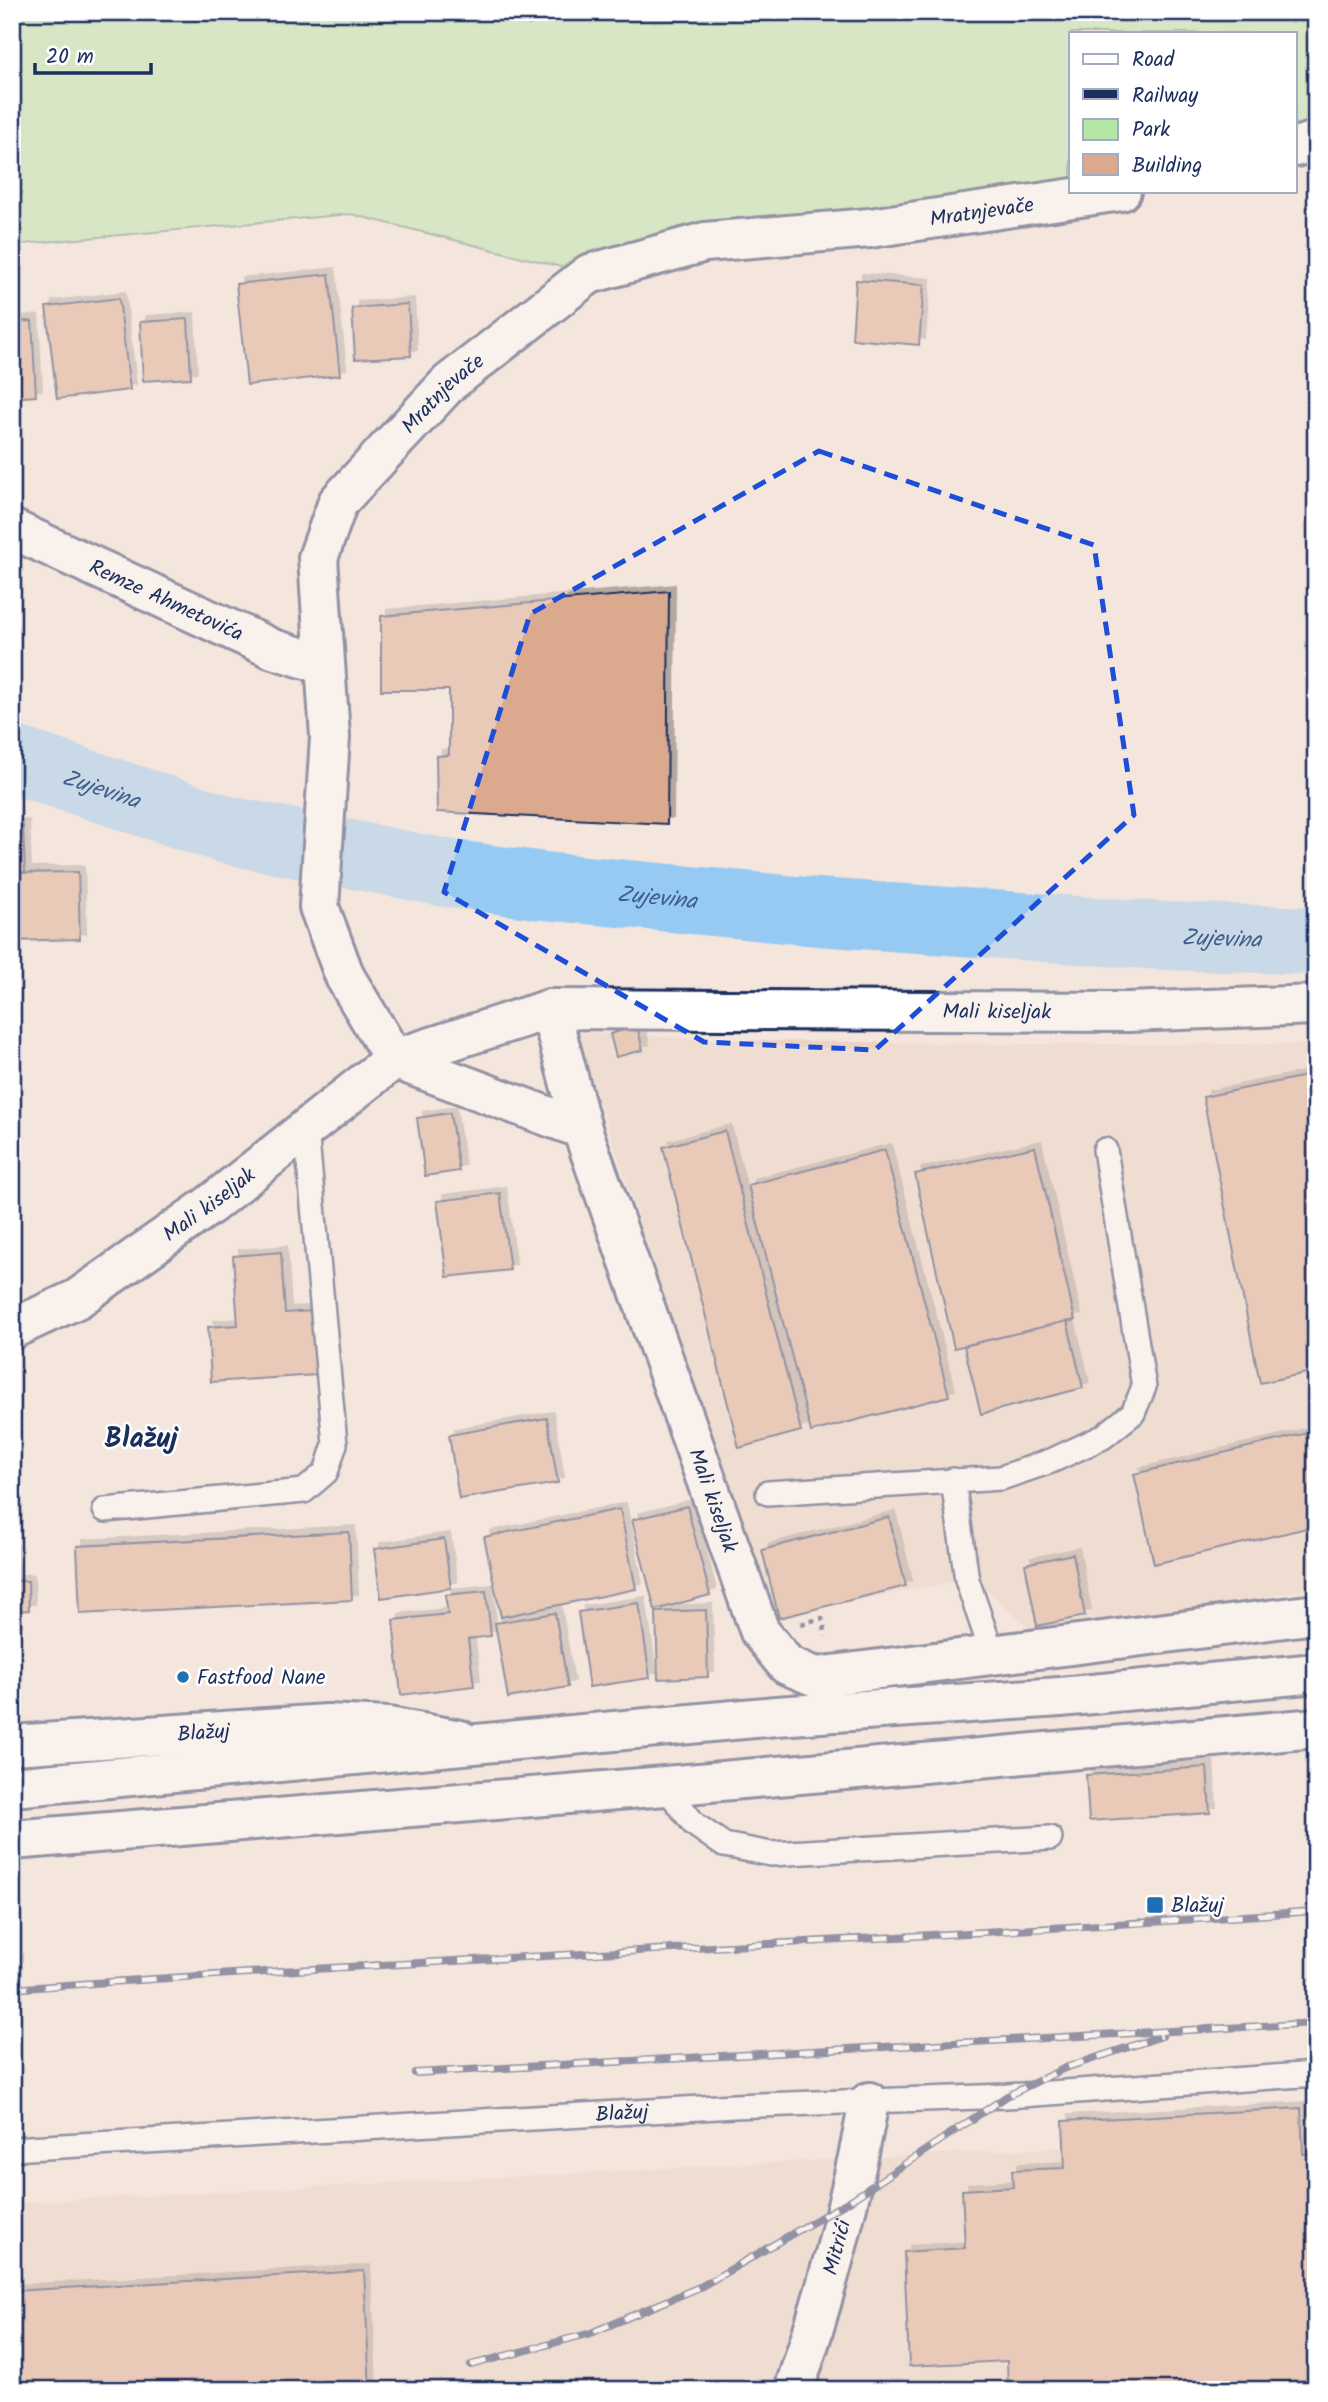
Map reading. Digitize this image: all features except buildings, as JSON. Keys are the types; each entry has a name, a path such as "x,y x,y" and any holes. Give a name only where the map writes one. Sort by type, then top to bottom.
{"main road":[{"path":"1296,148 1316,141"},
{"name":"Mratnjevače","path":"394,1059 345,977 319,906 330,737 323,664 318,558 338,502 449,383 589,274 705,242 870,228 1114,192"},
{"name":"Remze Ahmetovića","path":"12,529 273,649 323,664"},
{"name":"Mali kiseljak","path":"12,1329 77,1299 210,1205 394,1059 550,1009 1128,1012 1316,1005"},
{"name":"Mali kiseljak","path":"550,1009 582,1129 760,1632 774,1651 799,1672 816,1677 1316,1614"},
{"path":"394,1059 582,1129"},
{"path":"12,1787 776,1716 1060,1697 1316,1673"},
{"name":"Blažuj","path":"12,1745 327,1724 388,1727 480,1743"},
{"path":"12,1840 1316,1728"},
{"name":"Mitrići","path":"794,2390 824,2300 851,2200 869,2102"}],"lane":[{"path":"105,1510 304,1491 326,1472 335,1444 306,1129"},
{"path":"768,1493 1001,1478 1051,1461 1103,1437 1133,1413 1144,1387 1105,1150"},
{"path":"953,1480 967,1580 993,1656"},
{"path":"665,1786 694,1824 724,1845 771,1854 1050,1838"},
{"name":"Blažuj","path":"12,2149 734,2106 1007,2096 1316,2074"}],"highlighted area":[{"path":"819,451 1094,545 1134,815 875,1050 704,1042 444,892 530,614"}],"shaded area":[{"path":"576,1032 722,1040 992,1044 1316,1044 1316,1588 1037,1636 974,1578 772,1616"},
{"path":"1316,2134 1316,2390 12,2390 12,2203"}],"green space":[{"path":"12,12 514,12 529,25 554,12 1316,12 1316,141 1296,147 1296,32 1069,32 1069,191 589,274 351,214 12,245"}],"waterway":[{"name":"Zujevina","path":"12,759 227,830 446,873 544,886 817,912 1164,936 1316,941"}],"railway":[{"path":"12,1989 1316,1911"},
{"path":"415,2073 1316,2023"},
{"path":"471,2365 591,2333 702,2286 851,2200 1007,2096 1065,2068 1162,2036"}],"place":[{"name":"Fastfood Nane","path":"183,1677"},
{"name":"Blažuj","path":"1155,1905"}],"district":[{"name":"Blažuj","path":"141,1437"}]}
